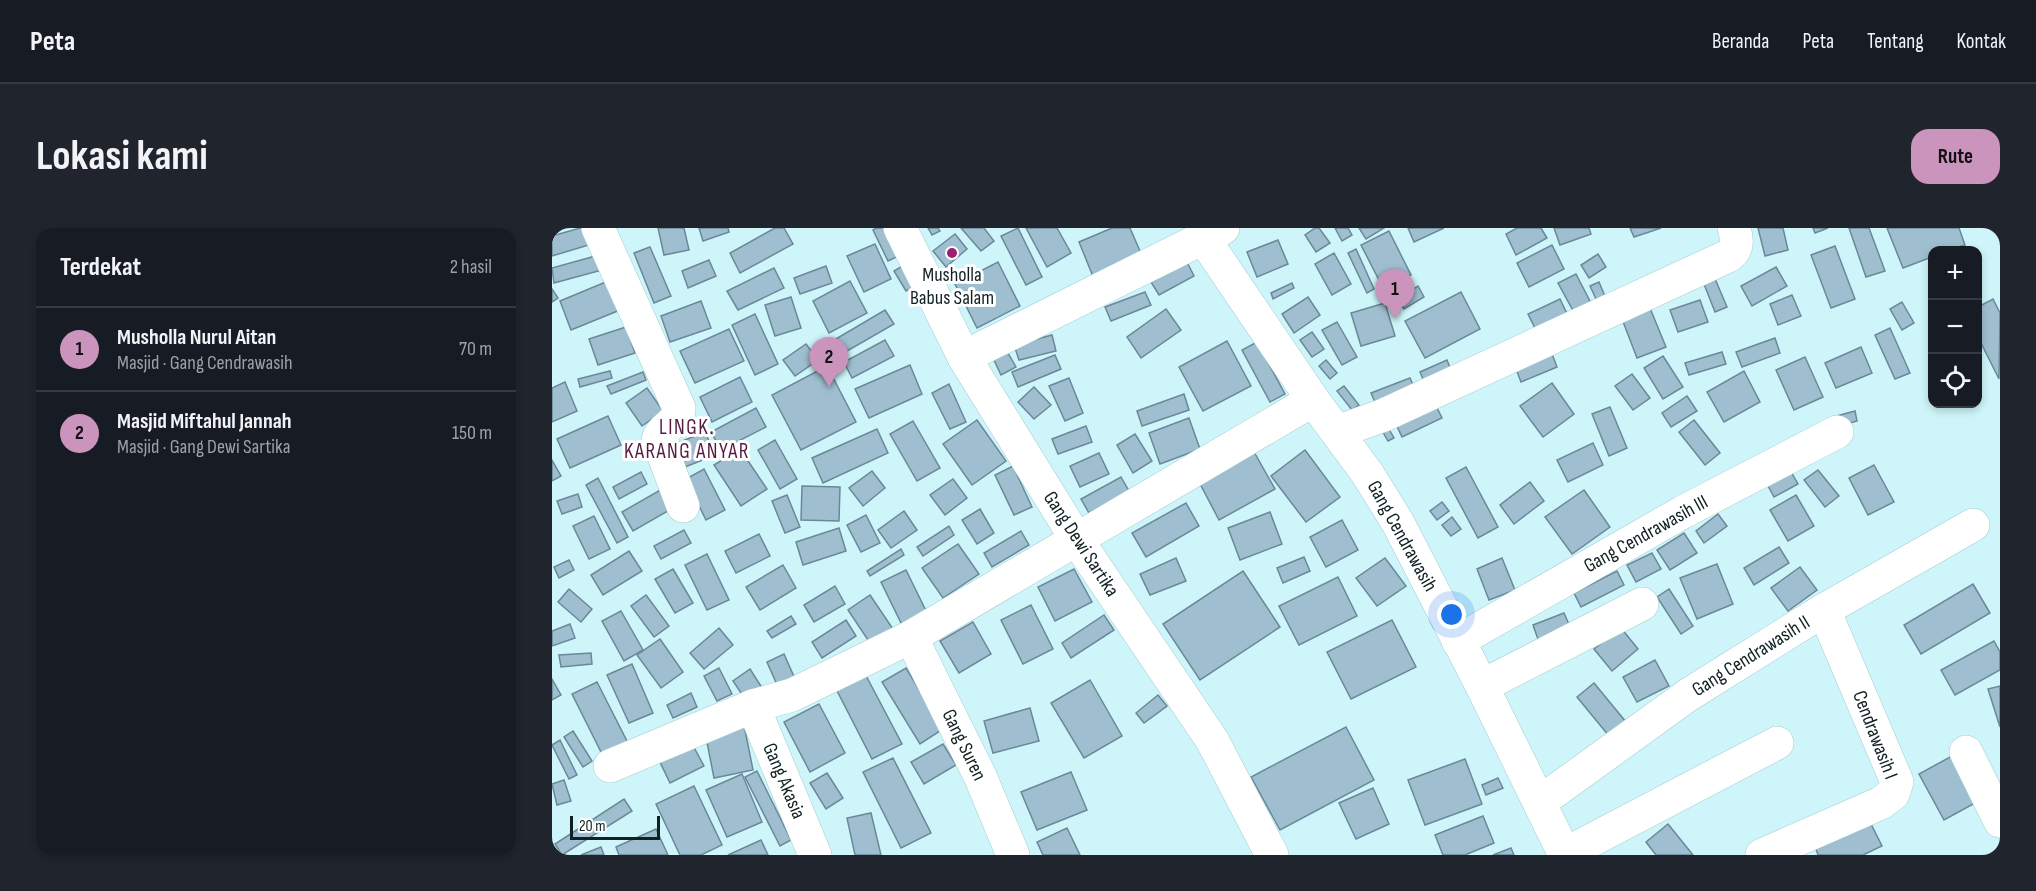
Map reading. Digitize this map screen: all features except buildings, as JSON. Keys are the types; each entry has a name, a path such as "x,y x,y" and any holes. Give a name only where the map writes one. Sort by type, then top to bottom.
{"street":[{"path":"598,228 680,408 676,421 662,432 658,440 683,506"},
{"name":"Gang Dewi Sartika","path":"900,228 964,357 1077,540 1212,740 1272,855"},
{"path":"1337,432 1384,415 1728,256 1735,250 1734,228"},
{"path":"964,357 1213,233"},
{"name":"Gang Cendrawasih","path":"1213,233 1314,400 1368,473 1398,524 1482,686 1565,855"},
{"path":"610,766 753,706 792,695 910,637 1314,400"},
{"name":"Gang Cendrawasih III","path":"1458,641 1683,512 1838,432"},
{"name":"Gang Cendrawasih II","path":"1540,802 1688,695 1824,610 1973,525"},
{"path":"1482,686 1642,604"},
{"name":"Cendrawasih I","path":"1762,855 1881,803 1893,794 1897,782 1824,610"},
{"name":"Gang Suren","path":"910,637 980,776 1013,855"},
{"name":"Gang Akasia","path":"753,706 815,855"},
{"path":"1565,855 1777,742"},
{"path":"1966,752 2000,821"}],"place":[{"name":"Musholla Babus Salam","path":"952,253"},
{"name":"Musholla Nurul Aitan","path":"1395,319"},
{"name":"Masjid Miftahul Jannah","path":"829,387"}],"district":[{"name":"LINGK. KARANG ANYAR","path":"687,439"}]}
